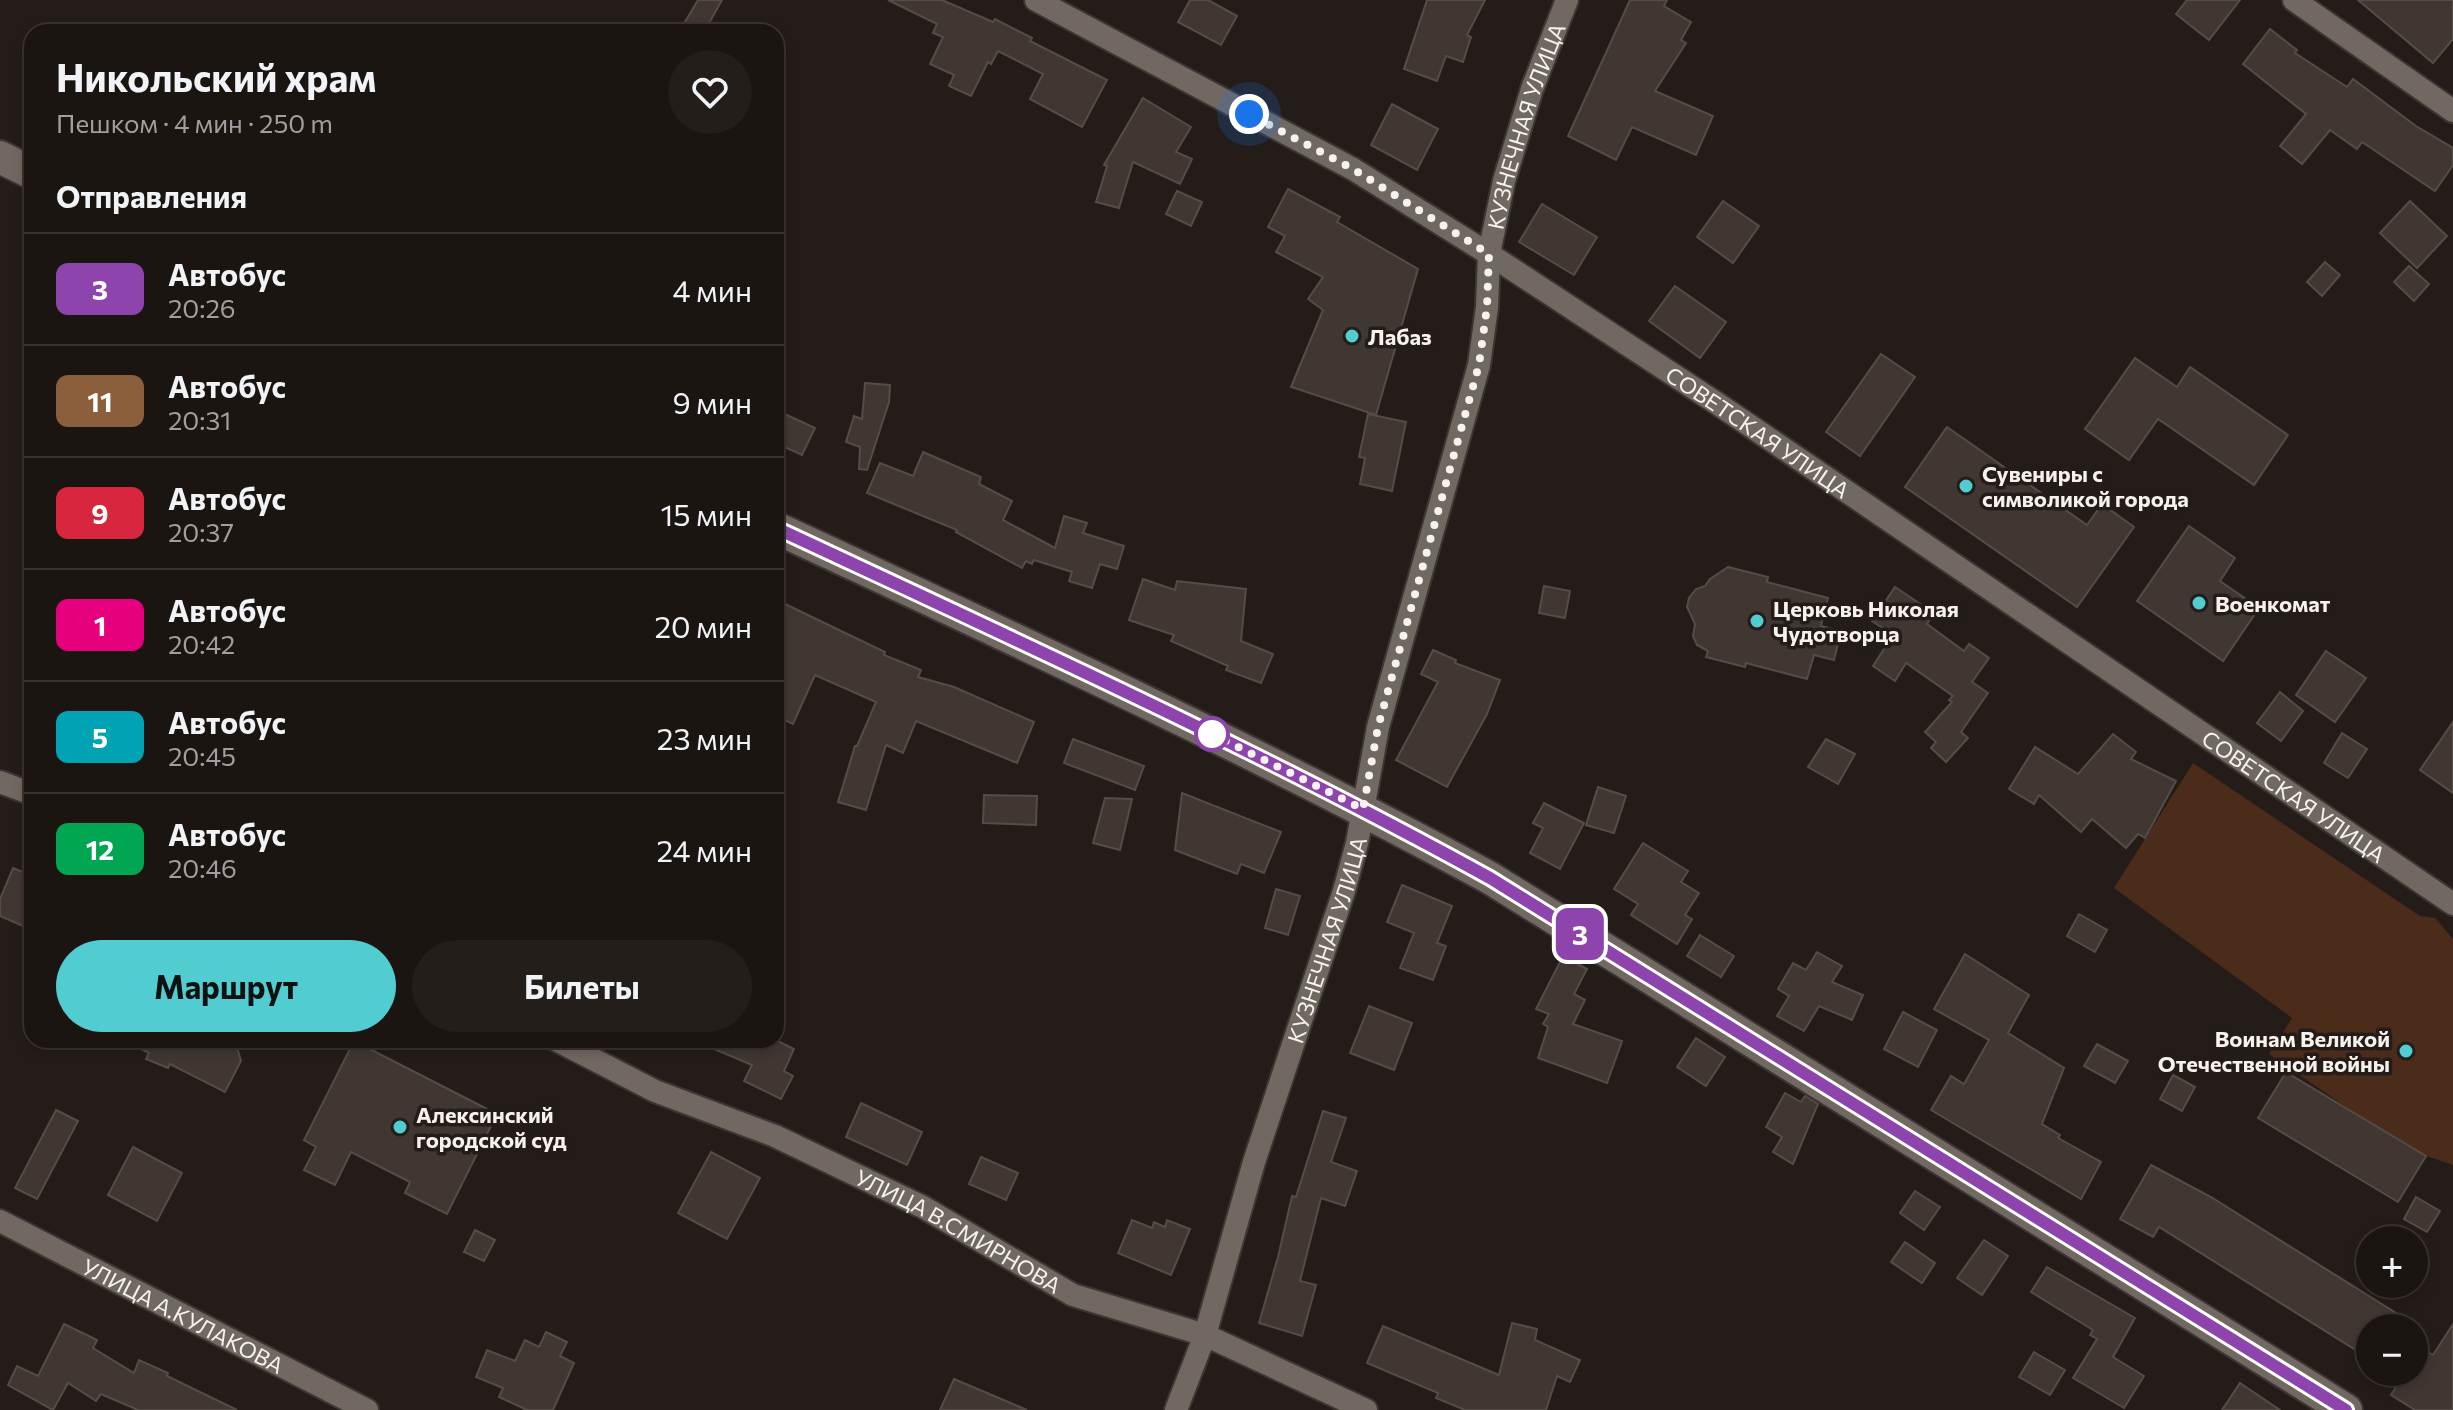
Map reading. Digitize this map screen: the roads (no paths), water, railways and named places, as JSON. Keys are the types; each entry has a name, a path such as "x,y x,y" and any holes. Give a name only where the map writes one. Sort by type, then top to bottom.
{"main road":[{"path":"0,157 24,169"},
{"path":"784,532 1149,703 1363,809 1490,878 2346,1410"}],"street":[{"name":"СОВЕТСКАЯ УЛИЦА","path":"1036,0 1353,169 1489,254 1730,412 2453,904"},
{"name":"КУЗНЕЧНАЯ УЛИЦА","path":"1176,1410 1205,1335 1254,1162 1344,891 1378,727 1479,365 1487,307 1489,254 1504,181 1532,89 1567,0"},
{"path":"2294,0 2453,111"},
{"path":"0,782 24,791"},
{"name":"УЛИЦА В.СМИРНОВА","path":"572,1048 655,1091 775,1136 923,1207 1073,1295 1205,1335 1366,1410"},
{"name":"УЛИЦА А.КУЛАКОВА","path":"0,1221 367,1410"}],"place":[{"name":"Лабаз","path":"1352,336"},
{"name":"Сувениры с символикой города","path":"1966,486"},
{"name":"Военкомат","path":"2199,603"},
{"name":"Церковь Николая Чудотворца","path":"1757,621"},
{"name":"Воинам Великой Отечественной войны","path":"2406,1051"},
{"name":"Алексинский городской суд","path":"400,1127"}]}
